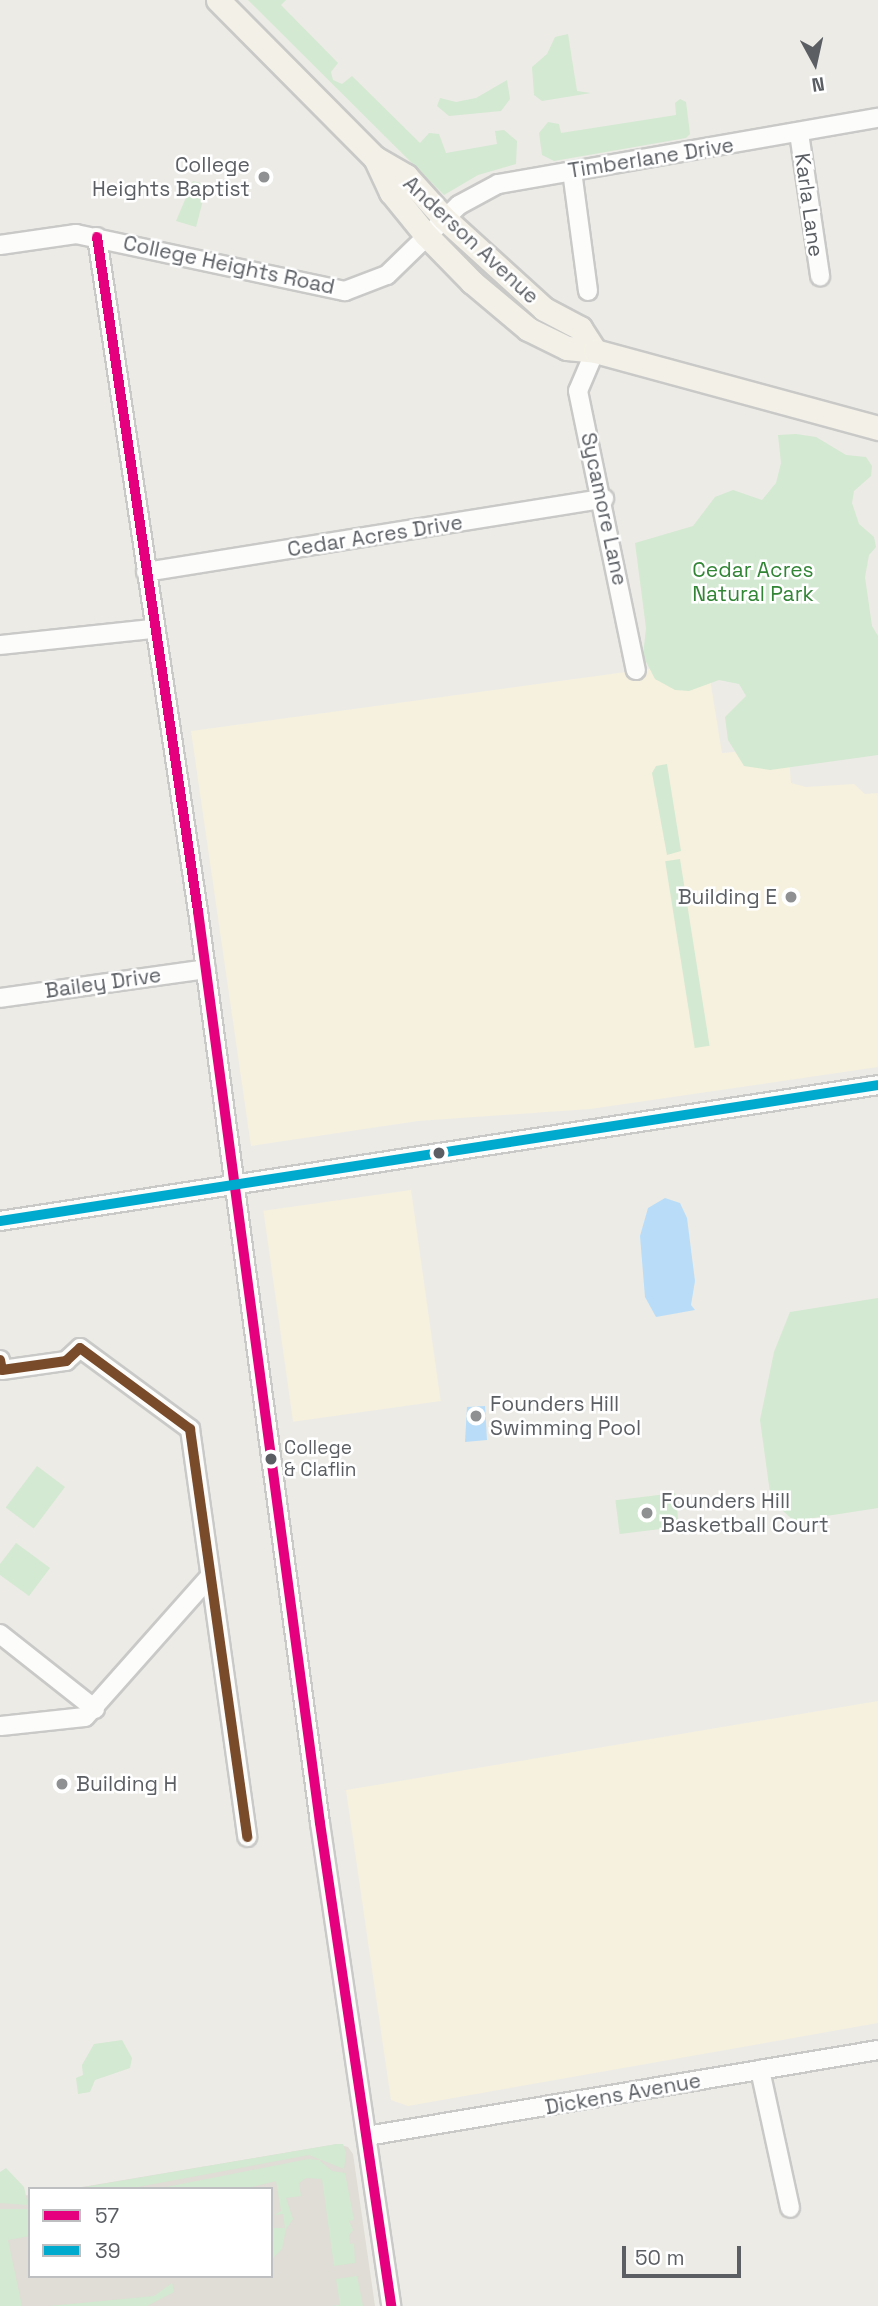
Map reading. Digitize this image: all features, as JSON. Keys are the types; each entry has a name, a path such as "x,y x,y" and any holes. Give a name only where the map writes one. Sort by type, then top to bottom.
{"main road":[{"name":"Anderson Avenue","path":"218,0 375,158 406,176 435,227 544,309 580,328 595,351"},
{"path":"595,351 878,428"}],"street":[{"name":"Timberlane Drive","path":"435,227 471,195 498,184 878,118"},
{"name":"Karla Lane","path":"799,133 820,276"},
{"path":"572,171 588,291"},
{"name":"College Heights Road","path":"0,245 76,234 345,290 387,275 435,227"},
{"path":"97,237 152,629 206,969 232,1185 391,2306"},
{"name":"Sycamore Lane","path":"595,351 578,391 604,499 636,670"},
{"name":"Cedar Acres Drive","path":"146,572 604,499"},
{"path":"0,645 152,629"},
{"name":"Bailey Drive","path":"0,998 206,969"},
{"path":"0,1221 878,1085"},
{"path":"1,1365 66,1361 80,1348 190,1429 247,1837"},
{"path":"1,1726 82,1719 95,1709 210,1576"},
{"path":"0,1634 95,1709"},
{"name":"Dickens Avenue","path":"367,2136 878,2050"},
{"path":"760,2070 790,2208"}],"shaded area":[{"path":"707,661 722,753 788,747 791,783 806,787 854,784 865,794 878,793 878,1067 590,1109 418,1121 251,1146 191,731"},
{"path":"411,1190 441,1401 293,1422 263,1211"},
{"path":"878,1701 878,2023 408,2106 391,2100 346,1790"},
{"path":"337,2144 348,2147 353,2154 375,2306 0,2306 0,2198 28,2195 28,2278 273,2278 273,2187 82,2187"}],"green space":[{"path":"248,0 286,0 281,5 338,63 331,72 333,80 342,84 352,76 420,143 429,133 439,134 446,153 497,144 495,131 504,130 517,141 516,164 478,175 444,195"},
{"path":"568,34 577,91 591,93 542,101 534,95 532,67 547,54 555,37"},
{"path":"507,80 510,99 501,111 449,116 437,106 440,98 456,102 476,98"},
{"path":"680,99 686,102 690,134 686,138 554,161 542,155 539,133 548,122 559,124 561,133 676,115 675,103"},
{"path":"193,181 207,185 196,227 176,221"},
{"name":"Cedar Acres Natural Park","path":"778,435 816,437 846,455 866,457 872,466 871,476 854,491 852,503 859,524 874,537 876,547 869,555 865,577 872,626 878,636 878,755 770,770 744,766 728,740 725,717 746,696 739,684 719,680 689,691 675,690 655,679 643,656 646,628 635,543 693,526 715,497 733,490 762,500 776,483 781,463"},
{"path":"667,764 681,851 667,855 652,773 656,766"},
{"path":"680,859 710,1046 695,1048 665,861"},
{"path":"878,1298 878,1508 794,1521 771,1500 760,1420 774,1352 790,1312"},
{"path":"37,1466 65,1487 34,1529 6,1508"},
{"name":"Founders Hill Basketball Court","path":"675,1493 679,1527 620,1534 615,1500"},
{"path":"16,1543 50,1568 29,1596 0,1575 0,1564"},
{"path":"122,2040 132,2058 130,2068 95,2080 90,2092 78,2094 76,2078 83,2075 82,2065 94,2044"},
{"path":"337,2144 343,2144 346,2153 344,2169 309,2155 138,2187 85,2187"},
{"path":"308,2159 319,2160 332,2171 345,2173 354,2220 349,2221 353,2230 349,2235 350,2244 354,2243 355,2263 334,2266 322,2179 306,2178 299,2183 301,2196 286,2198 293,2219 286,2229 282,2249 273,2258 273,2228 285,2228 283,2214 274,2215 281,2211 276,2181 252,2187 166,2187"},
{"path":"6,2168 24,2187 28,2205 0,2203 0,2172"},
{"path":"0,2209 28,2209 28,2236 8,2240 22,2306 0,2306"},
{"path":"357,2276 363,2306 332,2306 340,2305 336,2279"},
{"path":"172,2283 174,2292 147,2306 49,2306 154,2296"}],"water":[{"path":"665,1198 680,1203 687,1218 695,1281 691,1305 695,1310 656,1317 645,1297 640,1236 648,1208"},
{"name":"Founders Hill Swimming Pool","path":"485,1406 487,1440 465,1442 467,1407"}],"transit line":[{"name":"57","path":"97,237 198,911 320,1823 391,2306"},
{"name":"39","path":"0,1221 878,1085"},
{"path":"0,1360 2,1370 66,1361 80,1348 190,1429 247,1837"}],"place":[{"name":"College Heights Baptist","path":"264,177"},
{"name":"Building E","path":"791,897"},
{"name":"Founders Hill Swimming Pool","path":"476,1416"},
{"name":"College & Claflin","path":"271,1459"},
{"name":"Founders Hill Basketball Court","path":"647,1513"},
{"name":"Building H","path":"62,1784"}]}
